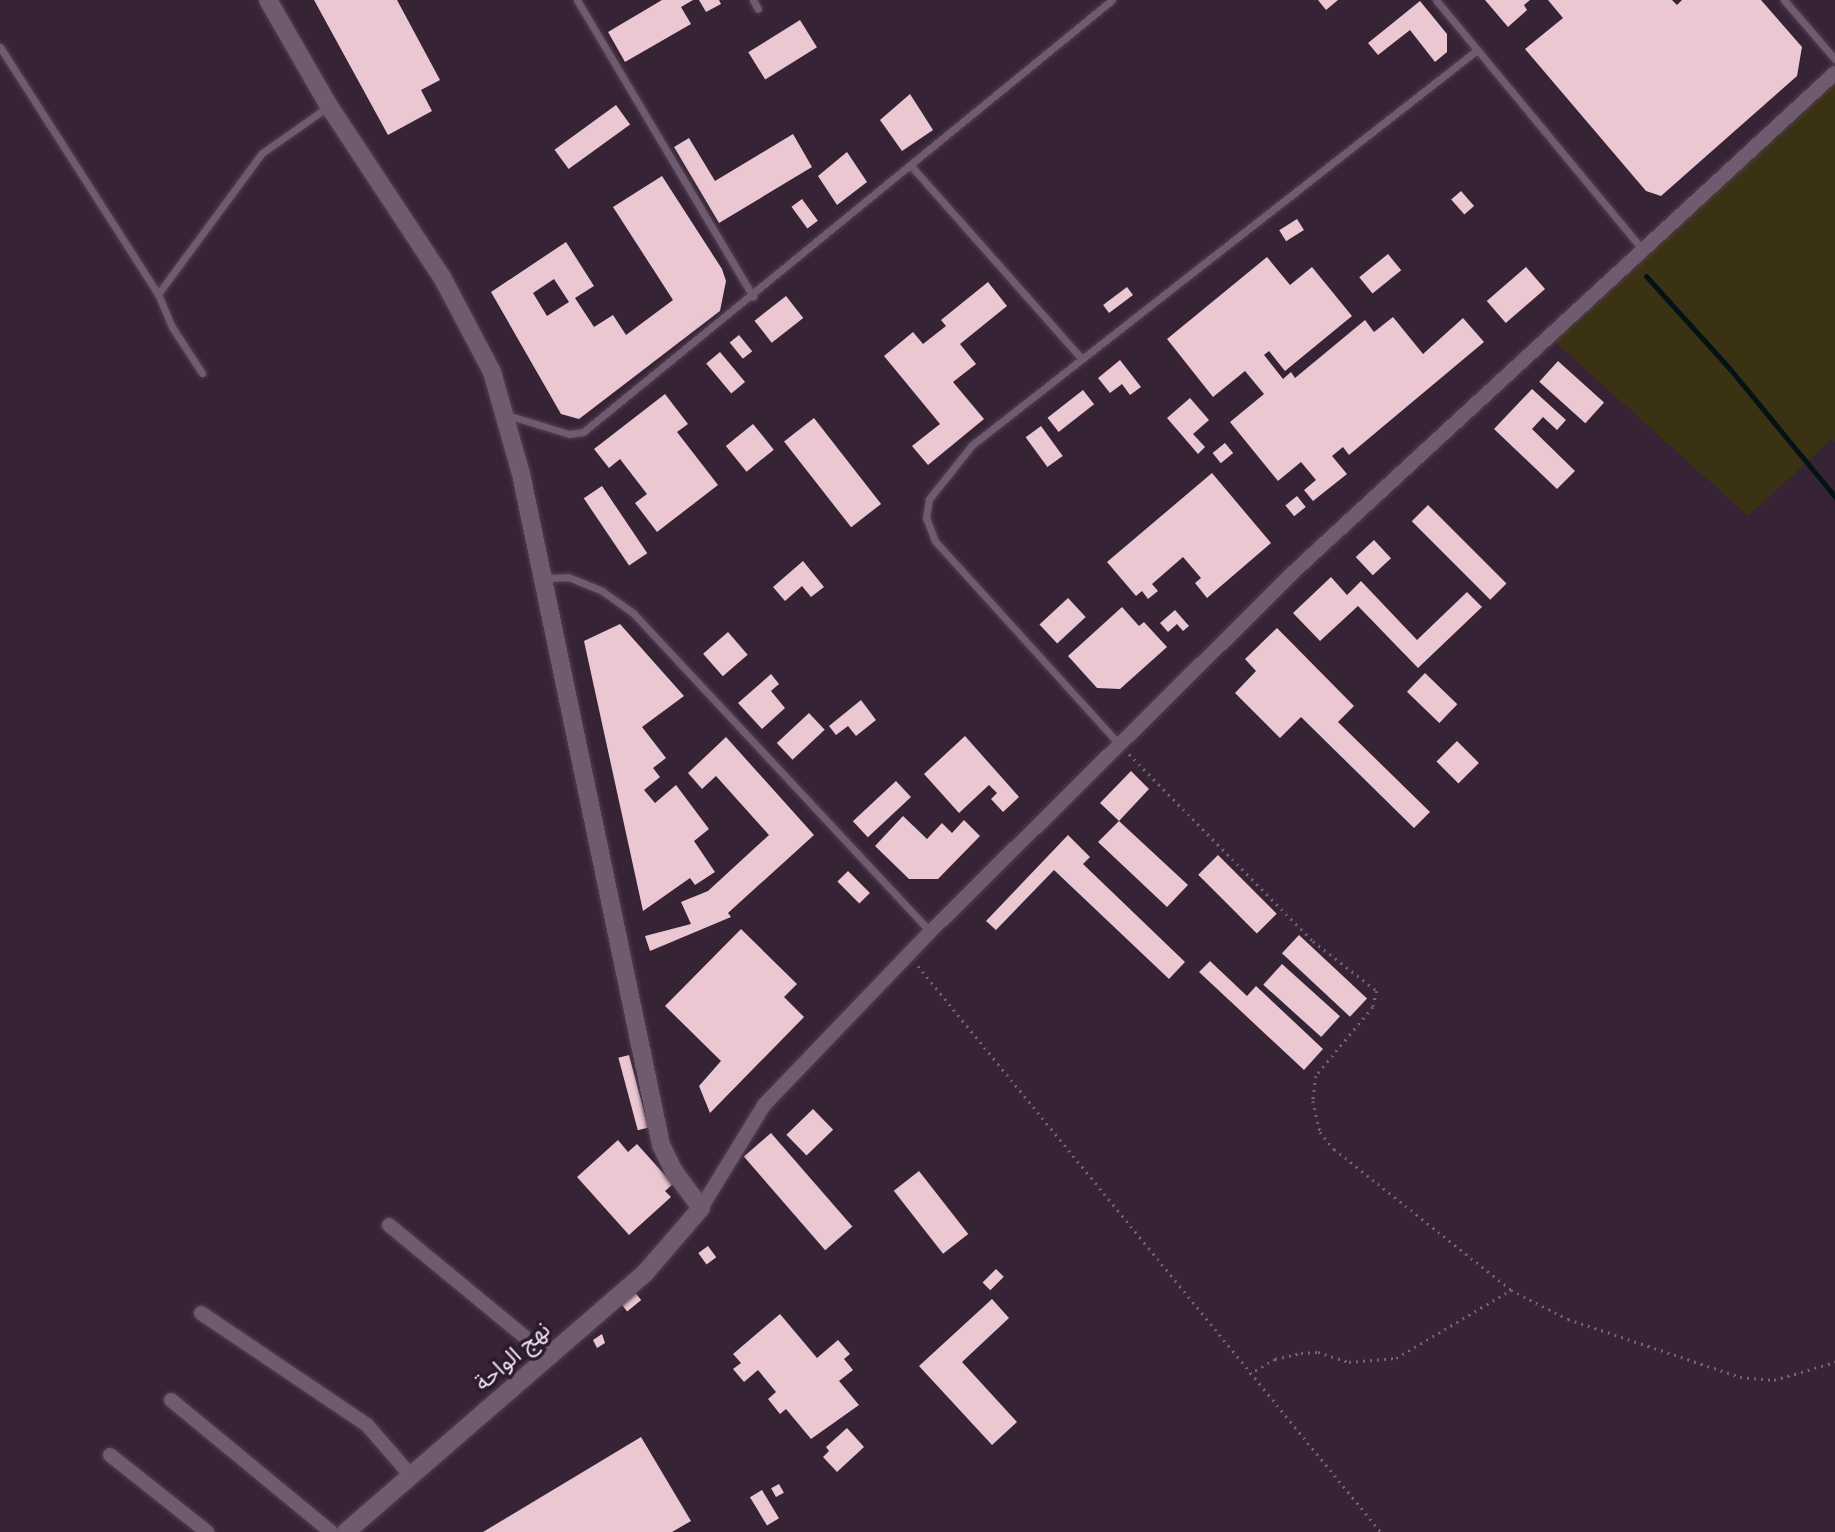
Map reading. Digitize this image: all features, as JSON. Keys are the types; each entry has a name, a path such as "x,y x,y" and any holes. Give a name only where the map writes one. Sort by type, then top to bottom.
{"street":[{"path":"268,0 329,106 443,279 492,372 543,579 662,1145 673,1170 701,1208 764,1105 908,954 1301,565 1641,248 1835,73"},
{"name":"نهج الواحة","path":"346,1532 645,1273 701,1208"},
{"path":"389,1225 549,1357"},
{"path":"201,1313 367,1425 412,1477"},
{"path":"171,1400 331,1532"},
{"path":"110,1455 207,1532"}],"lane":[{"path":"753,0 758,9"},
{"path":"1436,0 1641,248"},
{"path":"1784,0 1835,59"},
{"path":"579,1 753,297"},
{"path":"504,414 569,434 583,432 912,167 1109,1"},
{"path":"0,47 158,294 172,327 202,373"},
{"path":"1119,744 935,541 926,518 929,499 952,465 1080,357 1132,322 1477,50"},
{"path":"158,294 262,153 329,106"},
{"path":"912,167 1080,357"},
{"path":"543,579 568,577 602,590 633,613 930,932"}],"path":[{"path":"1119,744 1313,942 1377,991 1373,1007 1316,1076 1313,1101 1320,1132 1334,1149 1511,1290 1568,1319 1740,1377 1774,1380 1835,1362"},
{"path":"908,954 1381,1532"},
{"path":"1250,1374 1275,1359 1301,1353 1318,1352 1349,1362 1395,1358 1511,1290"}],"sand":[{"path":"1835,66 1835,442 1832,439 1748,516 1544,332"}],"building":[{"path":"314,0 397,0 440,80 421,90 432,111 388,135"},
{"path":"662,0 693,0 681,7 691,24 625,62 608,32"},
{"path":"699,0 719,0 721,4 706,12"},
{"path":"1318,0 1338,0 1326,10"},
{"path":"1485,0 1530,0 1524,5 1527,10 1508,27"},
{"path":"1548,0 1672,0 1677,5 1682,0 1761,0 1802,47 1797,76 1661,196 1646,191 1525,49 1563,18"},
{"path":"1420,1 1447,34 1447,52 1435,62 1410,30 1378,55 1368,43"},
{"path":"800,20 817,47 765,79 748,52"},
{"path":"910,94 933,130 902,151 880,120"},
{"path":"616,105 630,124 569,169 555,150"},
{"path":"793,134 812,167 719,223 674,147 689,138 715,181"},
{"path":"847,152 867,182 837,205 818,176"},
{"path":"662,176 722,269 726,281 720,311 579,419 561,414 491,292 566,242 594,286 575,298 594,327 613,315 626,335 673,300 613,207","holes":["554,279 569,302 547,316 533,293"]},
{"path":"1461,191 1474,206 1464,215 1451,200"},
{"path":"802,199 818,221 807,228 791,207"},
{"path":"1297,219 1304,230 1286,241 1279,230"},
{"path":"1388,254 1401,270 1372,294 1359,277"},
{"path":"1267,257 1290,285 1312,267 1352,316 1285,371 1269,351 1264,355 1283,379 1291,372 1295,378 1365,320 1374,332 1393,317 1423,354 1463,318 1484,342 1349,455 1343,447 1332,456 1347,474 1313,501 1304,490 1316,480 1301,462 1278,481 1230,422 1264,394 1245,371 1213,397 1167,339"},
{"path":"1526,267 1545,289 1506,323 1487,301"},
{"path":"988,282 1007,306 960,344 976,364 953,382 984,419 928,465 912,446 940,424 884,356 913,332 923,344 946,326 941,320"},
{"path":"1127,287 1133,295 1109,313 1103,305"},
{"path":"786,296 803,318 772,343 754,321"},
{"path":"739,335 752,351 743,359 730,343"},
{"path":"720,352 745,382 731,393 706,364"},
{"path":"1120,360 1141,387 1130,395 1122,384 1110,393 1098,378"},
{"path":"1558,361 1604,402 1585,423 1539,382"},
{"path":"1532,389 1566,420 1557,430 1543,417 1532,429 1575,471 1557,489 1494,429"},
{"path":"1083,390 1094,404 1059,432 1048,418"},
{"path":"665,394 688,424 677,432 718,485 657,532 635,503 647,494 620,459 609,468 594,449"},
{"path":"1190,398 1209,420 1193,434 1205,447 1198,454 1167,418"},
{"path":"814,418 881,504 851,527 784,441"},
{"path":"753,424 774,450 747,472 726,446"},
{"path":"1041,426 1063,456 1047,467 1026,437"},
{"path":"1225,443 1233,453 1221,463 1213,453"},
{"path":"1212,473 1271,543 1207,598 1195,583 1201,578 1183,557 1152,584 1158,591 1148,599 1142,591 1136,596 1107,562"},
{"path":"602,486 647,553 629,565 584,498"},
{"path":"1297,496 1306,507 1294,516 1285,505"},
{"path":"1428,505 1506,583 1490,600 1412,521"},
{"path":"1374,540 1391,558 1373,575 1356,557"},
{"path":"803,561 824,587 811,597 802,586 785,601 773,587"},
{"path":"1331,577 1347,595 1361,581 1417,640 1467,592 1482,607 1418,668 1358,606 1320,641 1293,613"},
{"path":"1068,598 1086,617 1057,644 1039,625"},
{"path":"1122,607 1139,626 1144,622 1167,647 1120,689 1097,688 1068,656"},
{"path":"1175,610 1189,626 1183,631 1177,624 1168,632 1160,623"},
{"path":"620,624 684,696 642,727 666,758 653,768 660,777 644,790 655,803 676,785 709,829 694,841 715,872 695,885 690,878 643,911 584,641"},
{"path":"1277,628 1354,706 1338,722 1430,812 1414,828 1301,717 1280,738 1235,693 1256,671 1245,659"},
{"path":"728,632 748,655 723,676 703,654"},
{"path":"1425,673 1457,704 1439,723 1407,692"},
{"path":"771,674 779,684 771,691 785,708 762,729 738,703"},
{"path":"861,700 876,720 856,736 848,726 836,735 829,726"},
{"path":"809,713 825,730 793,760 777,743"},
{"path":"965,736 1019,797 1003,812 991,799 997,793 989,785 959,813 924,774"},
{"path":"726,737 814,835 728,913 731,917 650,951 645,936 691,924 681,902 708,891 769,835 716,776 702,789 688,773"},
{"path":"1457,741 1479,763 1458,783 1436,762"},
{"path":"1131,771 1149,789 1119,821 1100,803"},
{"path":"896,781 911,797 868,837 853,821"},
{"path":"903,816 927,839 942,823 952,833 964,820 980,836 938,879 909,879 875,846"},
{"path":"1119,821 1188,885 1167,907 1098,842"},
{"path":"1068,835 1090,857 1083,864 1185,962 1169,979 1054,870 996,930 986,921"},
{"path":"1218,855 1277,914 1257,933 1198,875"},
{"path":"848,871 870,893 859,904 837,882"},
{"path":"741,929 797,984 784,997 804,1017 710,1113 699,1086 721,1061 665,1006"},
{"path":"1299,935 1367,998 1350,1017 1282,953"},
{"path":"1210,961 1247,996 1256,986 1323,1049 1304,1070 1199,972"},
{"path":"1282,964 1340,1016 1321,1037 1263,985"},
{"path":"629,1055 648,1127 638,1130 618,1058"},
{"path":"813,1109 833,1130 807,1156 786,1135"},
{"path":"771,1133 852,1227 825,1250 744,1157"},
{"path":"618,1140 628,1152 637,1144 673,1184 665,1191 671,1197 629,1235 577,1177"},
{"path":"919,1171 968,1234 943,1254 894,1191"},
{"path":"708,1246 716,1257 707,1264 698,1253"},
{"path":"996,1269 1004,1277 990,1290 983,1282"},
{"path":"633,1290 641,1300 627,1311 619,1301"},
{"path":"992,1299 1009,1318 962,1362 1017,1422 992,1445 919,1366"},
{"path":"780,1314 817,1358 838,1340 850,1354 844,1359 853,1370 839,1381 859,1405 811,1439 786,1409 780,1414 768,1399 776,1392 758,1370 744,1382 733,1369 741,1363 733,1354"},
{"path":"602,1334 605,1343 597,1348 593,1340"},
{"path":"847,1428 864,1447 837,1472 823,1457 829,1451 826,1447"},
{"path":"641,1437 691,1521 672,1532 483,1532"},
{"path":"779,1484 784,1493 776,1497 771,1488"},
{"path":"762,1490 779,1518 767,1525 750,1497"}],"waterway":[{"path":"1646,276 1730,369 1835,497"}]}
